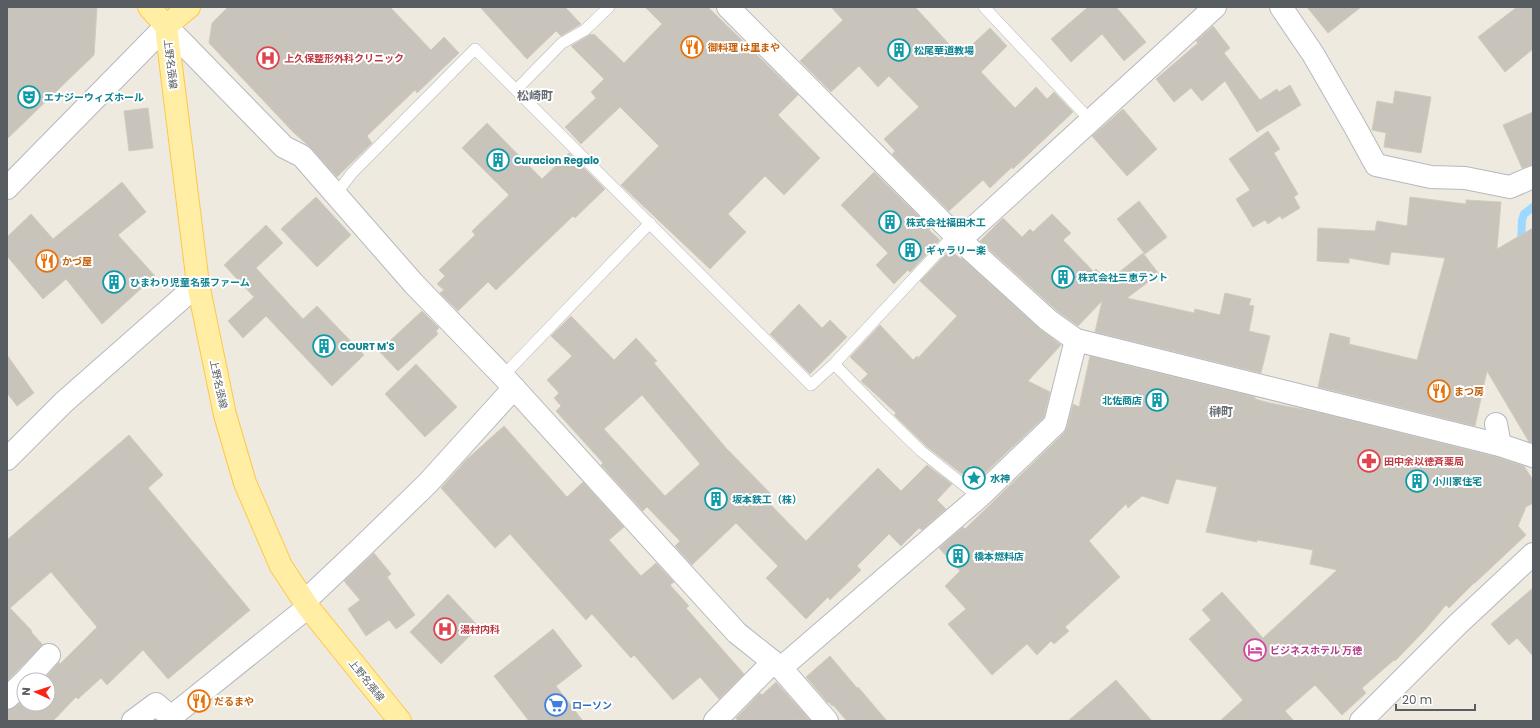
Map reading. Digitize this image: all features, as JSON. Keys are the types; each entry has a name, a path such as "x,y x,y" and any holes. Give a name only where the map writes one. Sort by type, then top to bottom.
{"main road":[{"name":"上野名張線","path":"148,7 166,26 198,284 225,415 245,483 281,566 307,604 400,721"},
{"path":"166,26 189,7"}],"street":[{"path":"728,7 958,237 1048,320 1076,340 1498,435 1533,456"},
{"path":"958,237 1215,7"},
{"path":"1281,7 1313,54 1376,165 1431,177 1465,178 1510,187 1533,177"},
{"path":"7,188 166,26 284,147 302,156 414,284 509,382 737,633 777,665 827,721"},
{"path":"7,459 64,402 198,284"},
{"path":"715,721 777,665 979,497 1055,424 1076,340"},
{"path":"133,721 156,704 171,717 307,604 428,483 509,382"},
{"path":"1361,721 1458,624 1533,554"},
{"path":"15,688 49,655"}],"lane":[{"path":"516,90 562,43 585,30 609,7"},
{"path":"984,7 1090,120"},
{"path":"336,194 352,173 475,49 810,385 834,364 958,237"},
{"path":"509,382 650,223"},
{"path":"834,364 921,451 979,497"}],"building":[{"name":"エナジーウィズホール","path":"7,7 97,7 94,55 7,139"},
{"path":"228,7 390,7 431,50 444,37 459,53 417,93 415,90 367,136 372,143 337,177 311,148 293,132 209,43 212,23"},
{"path":"480,7 565,7 581,24 561,36 556,31 527,59"},
{"path":"645,7 708,7 798,95 778,115 820,158 784,195 765,176 728,214 746,232 710,269 621,185 659,146 620,107 581,144 565,127 596,98 591,92 604,79 571,46 591,34 594,34 624,63 662,24"},
{"path":"831,7 915,7 960,56 990,28 1007,46 981,72 1015,108 1036,87 1047,99 1054,92 1073,112 1013,169 1012,167 990,188 983,180 949,211 892,154 895,151 884,139 919,107 889,76 878,87 859,66 831,92 800,61 843,20"},
{"path":"1088,7 1116,7 1146,42 1124,61 1102,34 1071,62 1051,39"},
{"path":"1307,7 1361,7 1328,33"},
{"path":"1517,7 1533,7 1533,49 1505,72 1478,37"},
{"path":"1213,26 1230,48 1224,53 1260,100 1277,89 1279,92 1290,85 1301,105 1257,132 1225,81 1202,101 1191,88 1174,102 1156,79 1198,43 1196,41"},
{"path":"1395,91 1431,97 1421,153 1384,147 1386,133 1372,130 1377,101 1393,104"},
{"path":"148,108 153,148 129,151 124,111"},
{"path":"1123,109 1157,149 1127,176 1092,136"},
{"path":"1533,112 1533,165 1522,168 1503,125"},
{"path":"487,123 542,179 569,153 605,189 575,218 573,216 496,290 488,282 458,311 440,293 444,290 437,284 445,276 439,270 475,235 472,231 509,195 462,148"},
{"path":"1268,131 1280,149 1274,153 1298,194 1294,197 1300,208 1282,219 1280,216 1268,224 1265,220 1253,227 1236,199 1250,190 1229,159"},
{"path":"874,172 931,228 929,230 940,240 910,272 908,270 894,284 876,265 888,253 841,205"},
{"path":"122,182 146,212 118,235 155,276 102,324 66,279 43,299 7,256 7,237 31,214 53,239"},
{"path":"316,197 351,235 317,267 281,229"},
{"path":"1410,197 1466,204 1466,200 1501,202 1497,249 1533,228 1533,443 1529,442 1487,371 1475,426 1318,387 1330,333 1350,338 1349,344 1417,360 1445,258 1391,252 1389,265 1349,258 1349,263 1317,261 1318,228 1375,231 1377,221 1407,226"},
{"path":"1139,201 1167,237 1145,254 1117,219"},
{"path":"1052,214 1071,233 1063,240 1094,272 1096,269 1108,281 1143,253 1159,274 1127,298 1194,313 1195,309 1220,315 1225,293 1251,299 1249,305 1254,306 1249,331 1270,336 1261,373 1095,332 1102,301 1078,326 1056,310 980,241 1003,218 1022,237 1030,229 1033,232"},
{"path":"266,225 283,243 256,268 303,319 317,306 364,355 332,386 266,316 243,338 228,321 254,297 224,265"},
{"path":"950,250 961,259 962,258 1040,329 1061,345 1028,381 1050,392 1044,417 982,476 971,465 962,474 926,446 894,415 896,413 861,381 868,374 850,357 880,325 913,360 917,356 918,358 957,316 920,281"},
{"path":"799,304 822,328 830,320 847,337 810,374 770,334"},
{"path":"422,311 439,328 436,331 438,334 398,371 379,351"},
{"path":"571,316 614,360 636,338 657,361 654,363 726,448 773,496 767,501 806,541 878,468 901,491 927,465 952,484 937,500 946,509 922,530 919,528 901,546 889,534 857,566 861,570 830,600 828,597 806,619 766,578 778,566 736,523 692,565 675,546 680,541 647,507 643,511 601,465 603,463 556,411 561,406 554,398 559,393 547,380 572,356 551,336","holes":["642,395 700,464 665,496 604,429"]},
{"path":"7,355 34,393 17,406 7,393"},
{"path":"1090,356 1255,397 1255,399 1270,403 1312,411 1497,457 1524,466 1533,480 1533,503 1526,507 1518,526 1526,535 1449,608 1446,605 1424,631 1395,661 1394,660 1362,688 1366,693 1342,715 1315,685 1285,711 1294,721 1220,721 1243,700 1189,639 1211,620 1202,610 1222,592 1263,638 1337,570 1310,564 1313,550 1257,540 1257,542 1206,532 1217,487 1176,479 1168,504 1142,496 1128,508 1126,504 1089,541 1120,577 1065,627 1069,631 1054,644 1051,641 1037,655 1027,644 992,675 948,624 966,609 945,586 960,571 939,548 963,527 965,529 1064,433 1073,404 1079,407"},
{"path":"416,364 457,407 425,437 385,394"},
{"path":"504,426 567,497 583,482 624,527 609,540 641,576 656,563 674,582 670,585 689,606 686,608 744,674 719,699 700,677 673,700 634,655 631,658 592,614 586,620 510,534 495,548 441,488 466,460"},
{"path":"129,435 163,475 148,488 250,610 168,679 143,650 107,685 101,678 78,699 76,697 53,721 7,721 7,710 16,706 16,712 56,712 56,672 50,672 97,627 51,572 10,608 43,645 7,681 7,540"},
{"path":"374,553 391,574 387,577 415,615 396,629 389,620 366,636 348,609 360,600 344,581"},
{"path":"1533,588 1533,656 1517,638 1509,645 1491,624"},
{"name":"湯村内科","path":"448,594 479,627 441,664 410,632"},
{"path":"553,629 582,666 556,686 583,721 529,721 494,676"},
{"path":"830,656 887,721 847,721 833,705 832,706 829,702 828,703 806,677"},
{"path":"1116,680 1152,721 1068,721"},
{"path":"776,682 810,720 738,721 736,718 760,693 762,695"}],"waterway":[{"path":"1521,245 1522,220 1524,214 1533,207"}],"place":[{"name":"御料理 は里まや","path":"692,47"},
{"name":"松尾華道教場","path":"899,50"},
{"name":"上久保整形外科クリニック","path":"268,58"},
{"name":"エナジーウィズホール","path":"29,97"},
{"name":"Curacion Regalo","path":"498,160"},
{"name":"株式会社福田木工","path":"890,222"},
{"name":"ギャラリー楽","path":"910,250"},
{"name":"かづ屋","path":"47,261"},
{"name":"株式会社三恵テント","path":"1063,277"},
{"name":"ひまわり児童名張ファーム","path":"114,282"},
{"name":"COURT M'S","path":"324,346"},
{"name":"まつ房","path":"1439,391"},
{"name":"北佐商店","path":"1157,400"},
{"name":"田中余以徳斉薬局","path":"1369,461"},
{"name":"水神","path":"974,478"},
{"name":"小川家住宅","path":"1417,481"},
{"name":"坂本鉄工（株）","path":"716,499"},
{"name":"橋本燃料店","path":"958,556"},
{"name":"湯村内科","path":"445,629"},
{"name":"ビジネスホテル 万徳","path":"1255,650"},
{"name":"だるまや","path":"199,701"},
{"name":"ローソン","path":"556,705"}],"district":[{"name":"松崎町","path":"535,96"},
{"name":"榊町","path":"1221,412"}]}
